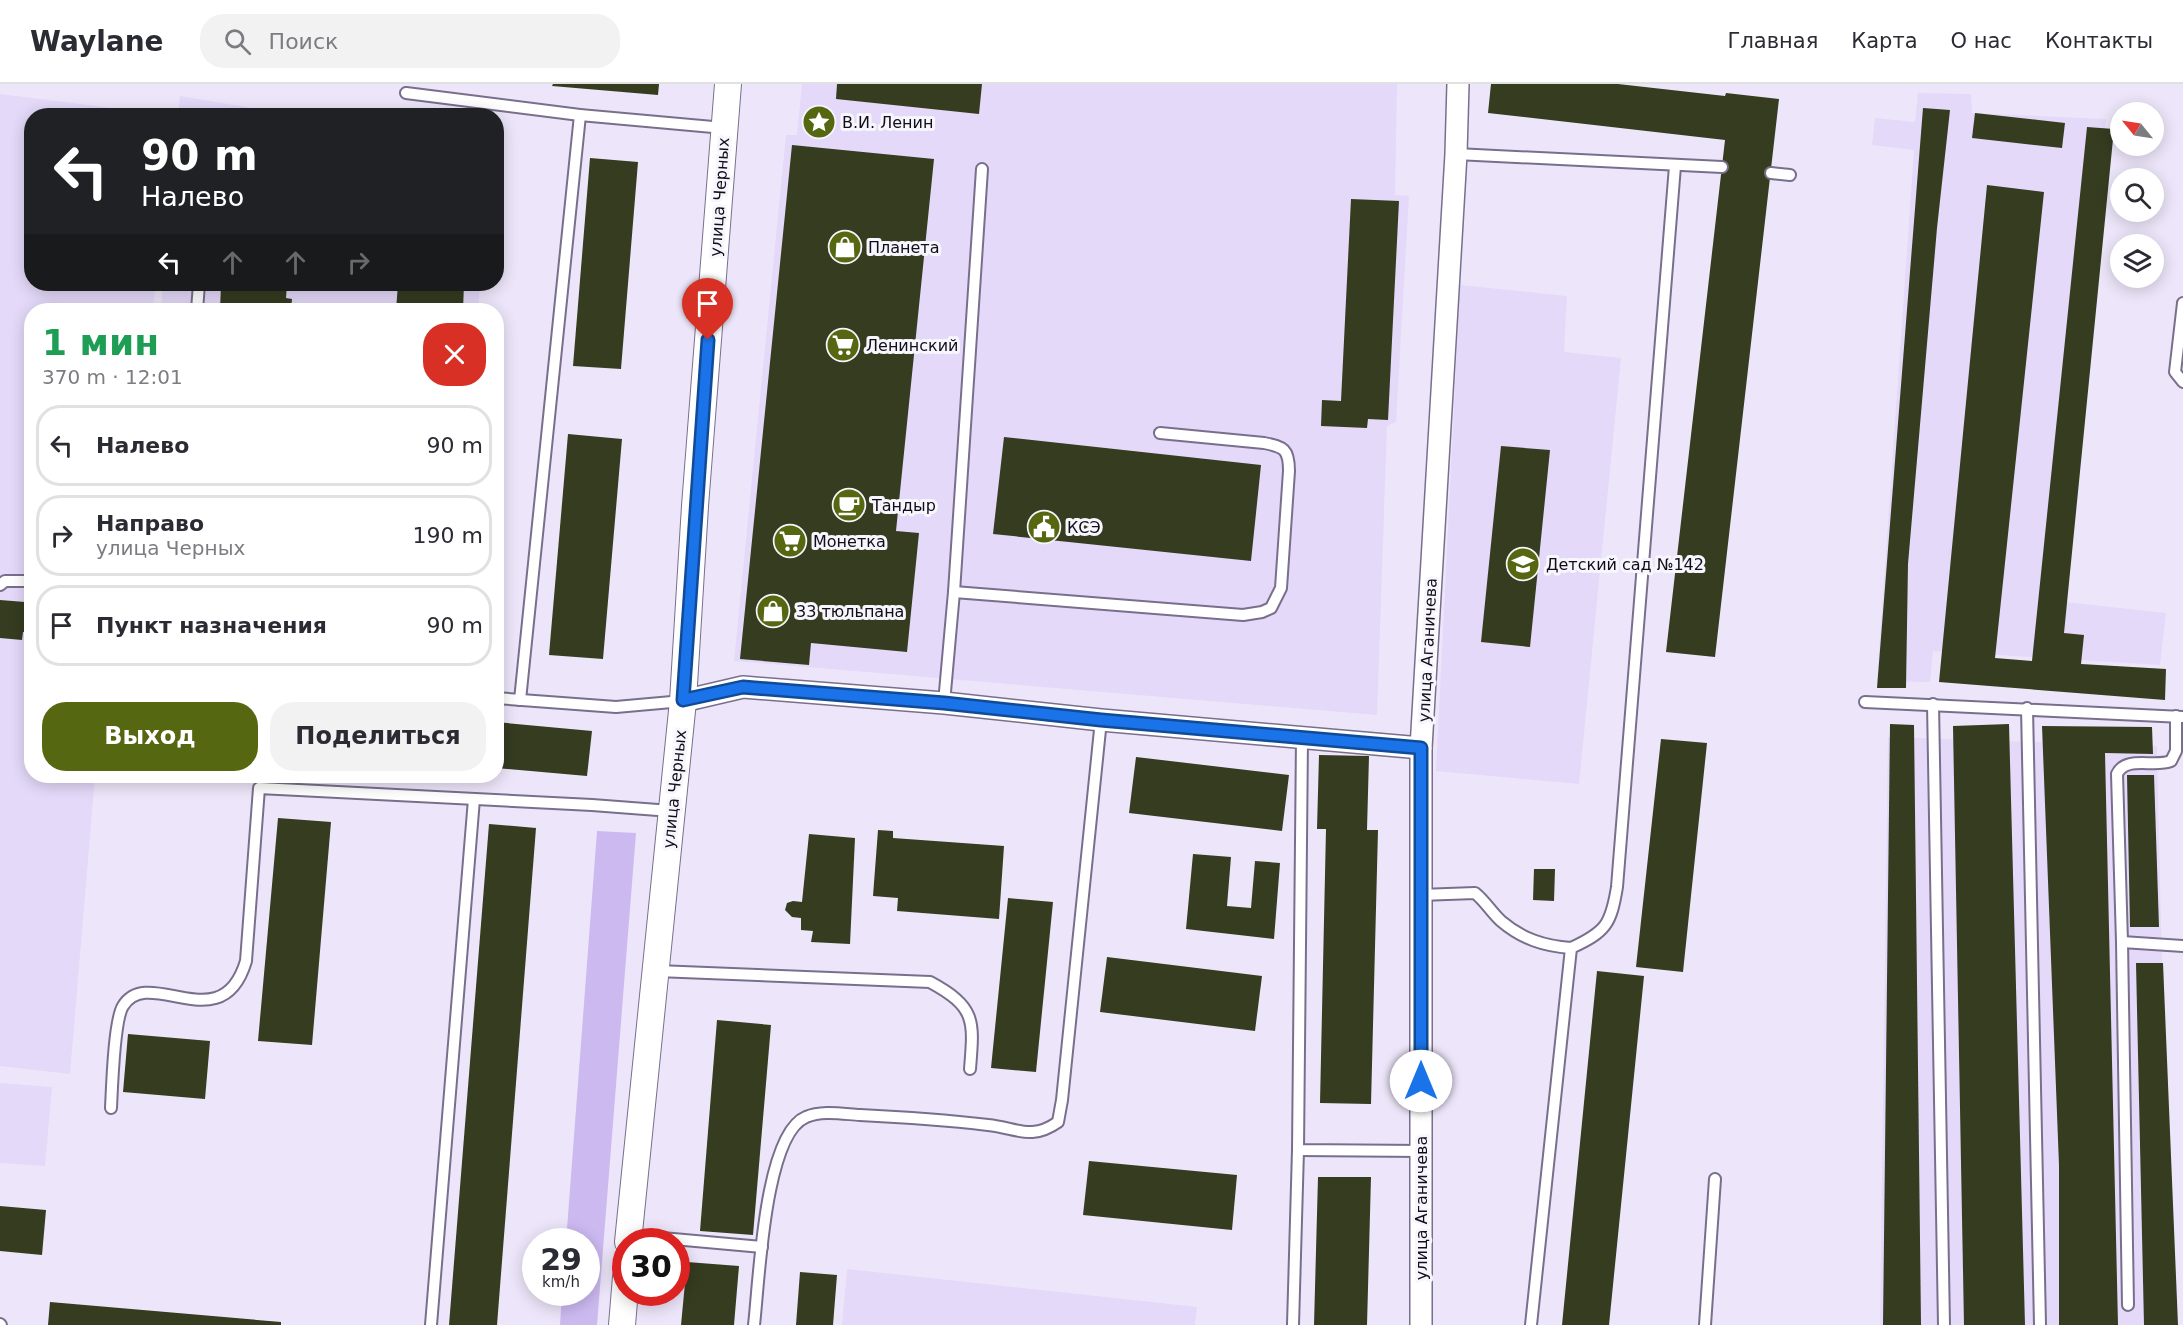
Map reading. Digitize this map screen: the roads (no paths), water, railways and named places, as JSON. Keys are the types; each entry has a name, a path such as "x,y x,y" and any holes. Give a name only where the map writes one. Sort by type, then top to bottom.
{"street":[{"name":"улица Черных","path":"630,1228 657,971 670,811 683,700 695,506 728,84"},
{"name":"улица Аганичева","path":"1421,1325 1421,748 1456,154 1458,84"},
{"path":"683,700 743,687 944,703 1101,720 1421,748"},
{"path":"622,1325 624,1306"}],"lane":[{"path":"406,93 580,115 724,128"},
{"path":"520,700 580,115"},
{"path":"1456,154 1722,167"},
{"path":"1420,895 1475,893 1500,920 1520,934 1548,946 1572,948 1587,941 1603,930 1613,913 1617,887 1675,166"},
{"path":"944,703 954,592 982,169"},
{"path":"1771,173 1790,175"},
{"path":"2183,303 2175,372 2183,382"},
{"path":"954,592 1243,615 1271,608 1281,588 1289,458 1285,450 1264,443 1160,433"},
{"path":"0,585 4,581 24,580"},
{"path":"504,699 615,707 683,700"},
{"path":"1865,702 2180,717 2176,751 2171,761 2161,764 2127,764 2119,769 2117,774 2128,1305"},
{"path":"1933,704 1944,1325"},
{"path":"2027,708 2040,1325"},
{"path":"754,1325 768,1196 776,1165 789,1136 804,1117 820,1113 920,1118 992,1125 1028,1133 1044,1132 1058,1122 1101,720"},
{"path":"1293,1325 1298,1150 1302,738"},
{"path":"111,1108 119,1016 128,1000 142,993 211,1000 224,996 241,978 246,962 259,788 670,811"},
{"path":"431,1325 474,799"},
{"path":"2122,942 2183,945"},
{"path":"1531,1325 1572,948"},
{"path":"657,971 930,982 965,1006 971,1027 970,1069"},
{"path":"1298,1150 1422,1151"},
{"path":"1705,1325 1715,1179"},
{"path":"690,1242 762,1247"}],"place":[{"name":"В.И. Ленин","path":"819,122"},
{"name":"Планета","path":"845,247"},
{"name":"Ленинский","path":"843,345"},
{"name":"Тандыр","path":"849,505"},
{"name":"КСЭ","path":"1044,527"},
{"name":"Монетка","path":"790,541"},
{"name":"Детский сад №142","path":"1523,564"},
{"name":"33 тюльпана","path":"773,611"}]}
